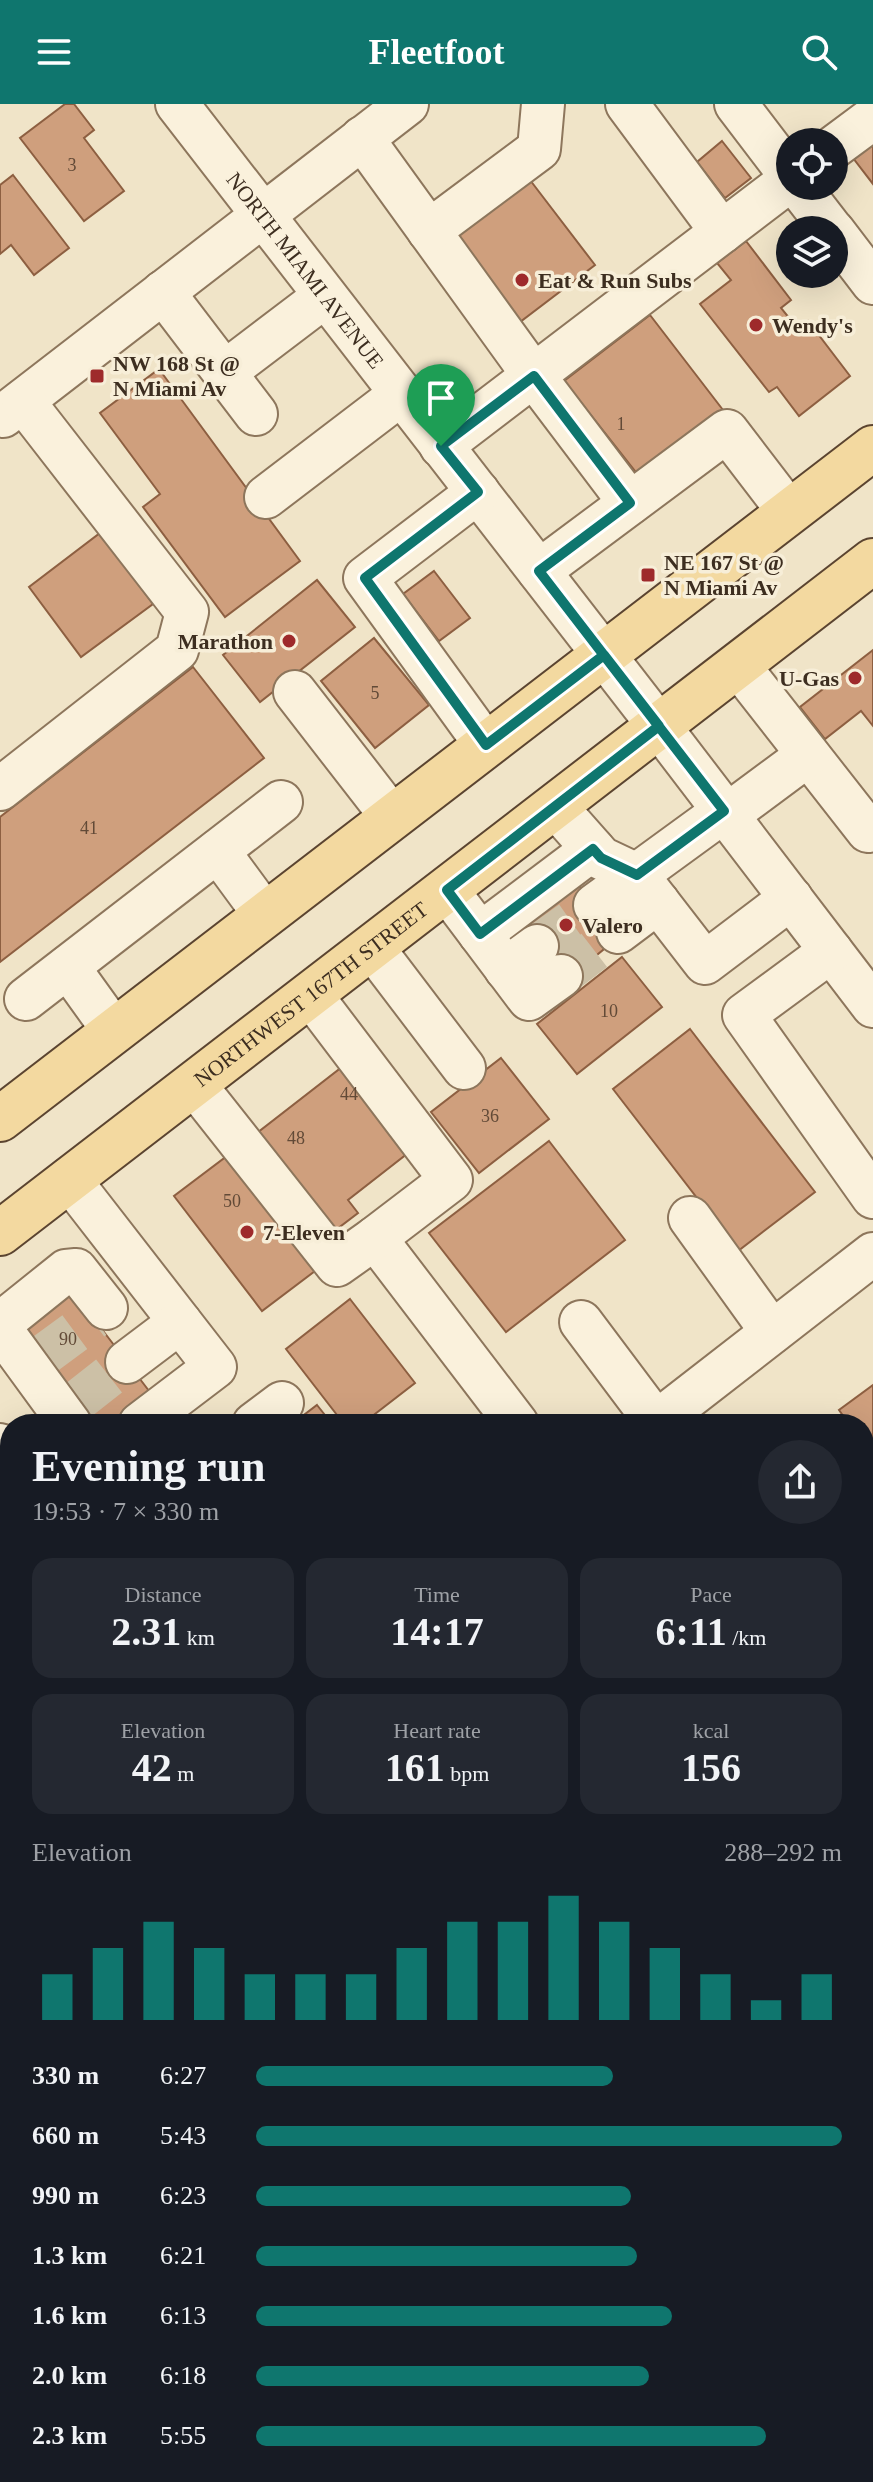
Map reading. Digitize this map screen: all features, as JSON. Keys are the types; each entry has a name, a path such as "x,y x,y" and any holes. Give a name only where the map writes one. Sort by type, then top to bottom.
{"main road":[{"path":"0,1119 873,448"},
{"name":"NORTHWEST 167TH STREET","path":"0,1233 873,561"}],"street":[{"name":"NORTH MIAMI AVENUE","path":"177,104 873,1006"},
{"path":"0,789 177,650 187,612 12,410 407,104"},
{"path":"429,231 539,149 543,104"},
{"path":"627,104 722,232"},
{"path":"736,104 776,159"},
{"path":"362,138 630,503"},
{"path":"441,446 776,189"},
{"path":"809,200 821,216"},
{"path":"848,250 873,283"},
{"path":"163,292 256,414"},
{"path":"225,372 325,296"},
{"path":"266,497 401,394"},
{"path":"539,571 727,431 789,512"},
{"path":"478,492 365,578 486,745"},
{"path":"738,665 868,831"},
{"path":"295,692 392,817"},
{"path":"606,918 647,888 726,813 808,755"},
{"path":"26,999 281,802"},
{"path":"555,806 601,858 647,888 705,963 791,898"},
{"path":"480,934 593,849"},
{"path":"218,851 265,915"},
{"path":"447,890 480,934 535,964"},
{"path":"372,947 464,1068"},
{"path":"831,951 744,1015 873,1197"},
{"path":"68,967 114,1031"},
{"path":"194,1084 337,1265 451,1180 310,994"},
{"path":"69,1179 215,1367 153,1414"},
{"path":"690,1218 772,1332"},
{"path":"375,1238 509,1414"},
{"path":"667,1414 873,1254"},
{"path":"64,1414 23,1370 0,1326 66,1271 76,1270 100,1313 145,1277"},
{"path":"127,1362 180,1322"},
{"path":"581,1322 648,1414"}],"building":[{"path":"65,104 74,104 94,130 84,138 124,191 84,221 20,138"},
{"path":"722,141 751,178 725,198 697,162"},
{"path":"873,143 873,184 853,158"},
{"path":"13,175 69,248 34,275 11,245 0,254 0,185"},
{"path":"530,180 595,265 520,322 455,238"},
{"name":"Wendy's","path":"746,241 776,280 776,288 782,288 791,300 781,308 798,329 808,321 850,376 799,416 777,387 769,392 700,304 731,280 717,263"},
{"path":"650,315 723,410 639,476 564,381"},
{"path":"159,369 300,561 225,617 143,507 160,494 100,413"},
{"path":"100,533 153,604 81,657 29,587"},
{"path":"434,571 470,618 439,641 403,594"},
{"name":"Marathon","path":"317,580 355,627 260,702 223,655"},
{"name":"Marathon","path":"374,638 429,705 375,748 321,681"},
{"name":"U-Gas","path":"873,650 873,726 861,711 825,739 800,707"},
{"path":"193,667 264,758 0,962 0,817"},
{"name":"Valero","path":"569,873 620,936 565,981 514,918"},
{"path":"622,957 662,1007 577,1074 537,1024"},
{"path":"690,1029 815,1192 738,1251 613,1089"},
{"path":"501,1058 549,1119 479,1173 431,1112"},
{"path":"351,1060 417,1146 348,1200 358,1213 333,1232 257,1133"},
{"path":"549,1141 625,1240 506,1332 429,1233"},
{"name":"7-Eleven","path":"231,1153 319,1268 262,1311 174,1196"},
{"path":"65,1281 159,1404 146,1414 84,1414 13,1320"},
{"path":"350,1299 415,1383 375,1414 336,1414 286,1349"},
{"path":"873,1385 873,1414 842,1414 839,1410"},
{"path":"317,1405 324,1414 305,1414"}],"tunnel":[{"path":"537,946 595,905"},
{"path":"561,976 618,932"},
{"path":"41,1357 94,1318"},
{"path":"76,1402 127,1362"}],"place":[{"name":"Eat & Run Subs","path":"522,280"},
{"name":"Wendy's","path":"756,325"},
{"name":"NW 168 St @ N Miami Av","path":"97,376"},
{"name":"NE 167 St @ N Miami Av","path":"648,575"},
{"name":"Marathon","path":"289,641"},
{"name":"U-Gas","path":"855,678"},
{"name":"Valero","path":"566,925"},
{"name":"7-Eleven","path":"247,1232"}],"route":[{"path":"441,446 478,492 365,578 486,745 604,655 659,726 447,890 480,934 593,849 601,858 637,875 724,811 659,726 539,571 630,503 534,376 441,446"}]}
